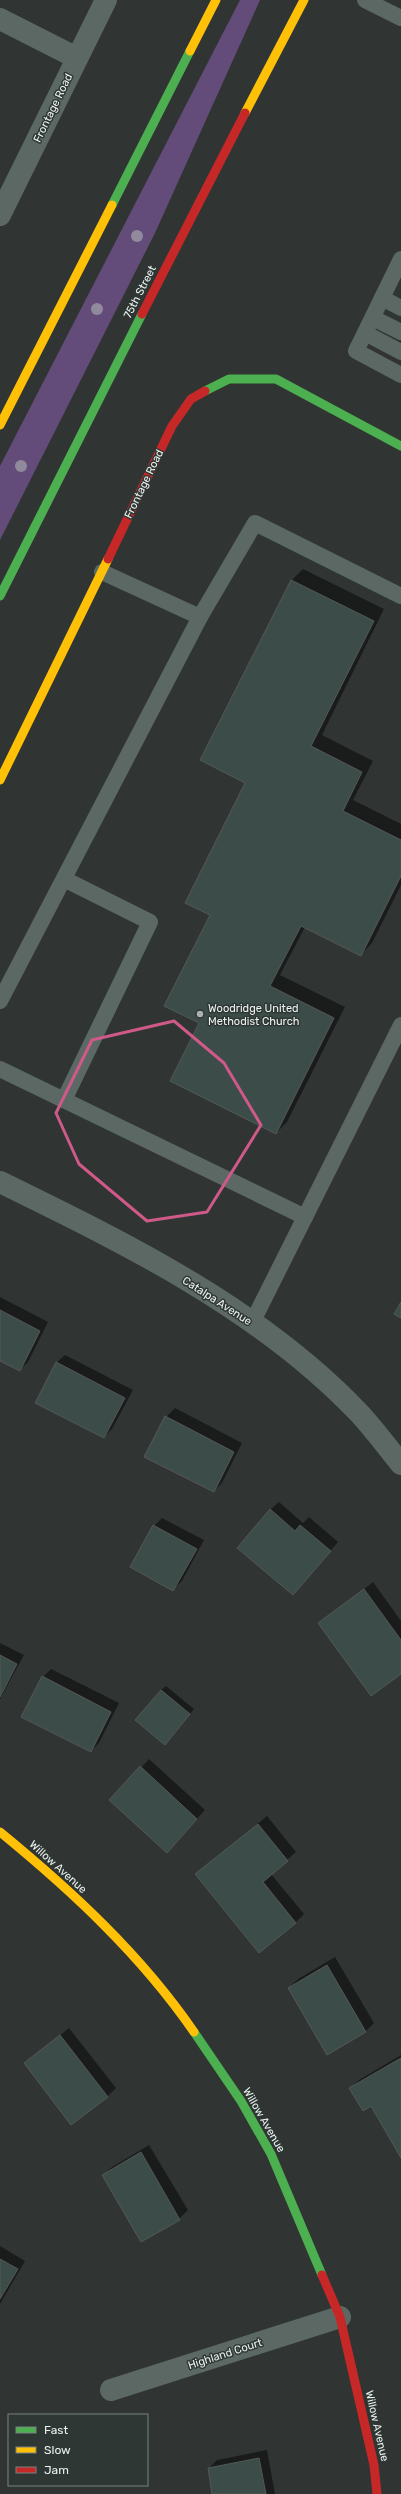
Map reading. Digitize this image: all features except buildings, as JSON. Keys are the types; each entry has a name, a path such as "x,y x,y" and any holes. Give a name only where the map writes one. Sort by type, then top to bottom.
{"street":[{"name":"Frontage Road","path":"0,215 106,0"},
{"path":"0,425 216,0"},
{"name":"75th Street","path":"0,596 174,250 304,0"},
{"path":"0,19 77,58"},
{"name":"Frontage Road","path":"0,780 172,426 191,399 229,379 276,379 401,446"},
{"name":"Catalpa Avenue","path":"0,1182 113,1237 224,1303 318,1375 359,1413 401,1464"},
{"name":"Willow Avenue","path":"0,1832 46,1870 125,1946 181,2014 241,2101 271,2154 340,2317 374,2465 377,2494"},
{"name":"Highland Court","path":"111,2390 340,2317"}],"lane":[{"path":"365,0 401,18"},
{"path":"401,259 356,350 401,375"},
{"path":"382,298 401,308"},
{"path":"373,318 401,332"},
{"path":"365,333 401,352"},
{"path":"0,1001 200,617 254,523 401,596"},
{"path":"102,572 200,617"},
{"path":"64,879 150,922 64,1100"},
{"path":"252,1323 401,1025"},
{"path":"0,1069 305,1217"}],"highlighted area":[{"path":"174,1021 224,1063 261,1125 207,1212 147,1221 79,1164 56,1113 92,1040"}],"shaded area":[{"path":"240,0 260,0 155,233 0,540 0,466"}],"traffic: fast":[{"path":"112,205 190,51"},
{"path":"0,596 142,314"},
{"path":"205,391 229,379 276,379 401,446"},
{"path":"194,2032 241,2101 271,2154 322,2275"}],"traffic: slow":[{"path":"190,51 216,0"},
{"path":"245,113 304,0"},
{"path":"0,425 112,205"},
{"path":"0,780 108,559"},
{"path":"0,1832 53,1877 104,1925 151,1977 194,2032"}],"traffic: jam":[{"path":"142,314 245,113"},
{"path":"108,559 172,426 191,399 205,391"},
{"path":"322,2275 340,2317 374,2465 377,2494"}],"place":[{"name":"Woodridge United Methodist Church","path":"200,1014"}]}
